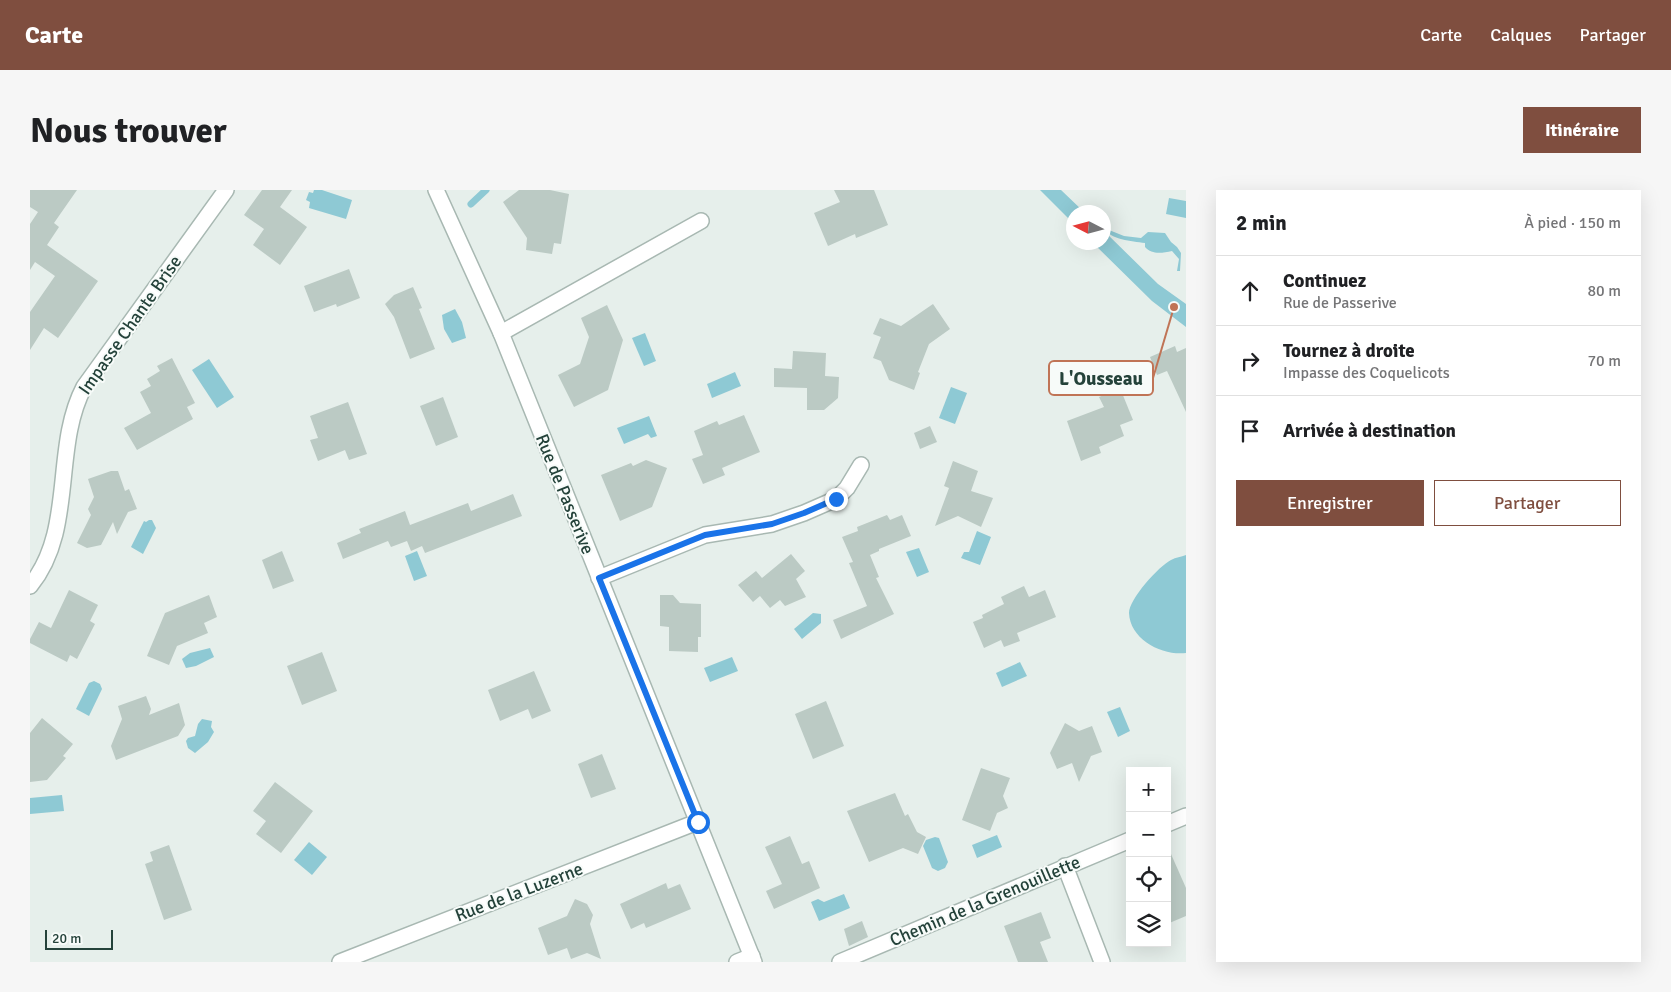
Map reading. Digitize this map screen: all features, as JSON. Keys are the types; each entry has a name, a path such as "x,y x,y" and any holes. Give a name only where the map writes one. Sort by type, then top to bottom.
{"street":[{"name":"Impasse Chante Brise","path":"30,586 46,561 52,544 71,422 78,398 226,190"},
{"name":"Rue de Passerive","path":"436,190 501,333 753,959"},
{"path":"501,333 701,220"},
{"path":"599,578 705,535 772,524 804,513 836,499 847,488 861,465"},
{"path":"1171,822 1186,816"},
{"name":"Rue de la Luzerne","path":"340,962 698,822"},
{"name":"Chemin de la Grenouillette","path":"840,962 1126,842"},
{"path":"1065,866 1102,962"},
{"path":"737,962 753,959"}],"water":[{"path":"314,190 322,190 352,200 346,219 309,208 310,202 306,200 309,192 313,193"},
{"path":"1040,190 1061,190 1077,205 1066,205 1066,216"},
{"path":"1169,198 1186,201 1186,218 1166,214"},
{"path":"1111,231 1124,236 1141,238 1148,232 1165,233 1181,253 1180,271 1177,271 1179,259 1172,251 1154,252 1145,247 1145,243 1111,235"},
{"path":"1111,238 1158,284 1186,304 1186,327 1152,301 1100,250 1111,250"},
{"path":"455,309 462,322 466,338 452,343 444,329 442,315"},
{"path":"645,333 656,361 644,366 632,338"},
{"path":"209,359 234,397 217,408 192,370"},
{"path":"735,372 741,386 712,398 707,384"},
{"path":"951,387 967,393 955,424 939,418"},
{"path":"649,416 657,436 651,438 648,434 624,444 617,428"},
{"path":"152,520 156,528 143,554 131,547 144,521"},
{"path":"977,531 991,537 980,565 961,558 964,552 969,552"},
{"path":"919,548 929,572 917,577 906,552"},
{"path":"417,551 427,576 414,581 405,556"},
{"path":"1186,555 1186,653 1168,652 1149,644 1135,631 1131,623 1130,607 1152,576 1166,563"},
{"path":"813,613 821,614 821,623 802,639 794,629"},
{"path":"210,648 214,657 196,666 186,668 182,659 190,653"},
{"path":"732,657 738,671 710,682 704,668"},
{"path":"1020,662 1027,676 1002,687 996,673"},
{"path":"94,681 100,684 102,689 89,716 76,709 89,683"},
{"path":"1120,707 1130,731 1118,737 1107,712"},
{"path":"202,719 212,721 211,727 214,732 208,742 195,753 188,748 186,741 188,738 195,736 198,724"},
{"path":"62,795 64,811 30,814 30,798"},
{"path":"997,835 1002,847 977,858 972,845"},
{"path":"935,837 939,838 948,862 945,868 938,871 932,868 923,846 926,840"},
{"path":"309,842 327,857 312,875 294,860"},
{"path":"844,894 850,908 819,921 811,902 818,899 824,902"}],"building":[{"path":"30,190 77,190 54,223 59,227 47,245 98,281 58,338 44,328 30,350 30,312 55,276 35,262 30,270 30,224 38,212 30,207"},
{"path":"262,190 292,190 280,207 307,227 280,265 253,245 264,229 244,215"},
{"path":"519,190 550,190 569,194 561,244 554,243 552,254 526,250 527,238 503,202"},
{"path":"834,190 874,190 888,225 856,238 855,234 828,246 814,213 840,202"},
{"path":"349,269 360,298 337,307 336,304 314,312 304,286"},
{"path":"413,287 422,308 419,309 435,349 410,359 394,317 385,304 394,295"},
{"path":"933,304 950,329 929,344 918,372 920,373 914,390 889,380 881,361 873,358 881,337 873,334 880,318 901,326"},
{"path":"607,305 623,340 608,390 574,407 558,375 580,364 589,337 581,318"},
{"path":"1175,346 1177,352 1186,348 1186,412 1167,371 1157,375 1150,357"},
{"path":"793,351 826,353 825,376 839,377 838,398 824,410 807,410 807,388 774,387 774,368 792,369"},
{"path":"172,358 195,403 187,407 193,419 137,450 124,428 151,413 140,392 151,386 147,379 160,371 157,366"},
{"path":"1120,388 1133,420 1120,425 1124,436 1099,447 1101,453 1081,461 1067,421 1104,407 1099,397"},
{"path":"443,397 458,437 436,446 420,406"},
{"path":"348,402 367,454 349,460 345,450 318,461 310,440 318,438 310,416"},
{"path":"744,415 760,452 722,468 725,475 703,484 692,459 703,455 694,431 717,421 719,425"},
{"path":"930,426 937,442 920,449 914,433"},
{"path":"646,460 667,468 652,507 620,521 601,475 631,463 633,466"},
{"path":"953,461 978,471 971,491 993,498 981,527 958,516 935,526 949,488 944,486"},
{"path":"111,471 118,471 125,491 129,489 137,509 128,512 117,534 113,522 101,545 87,548 77,543 91,515 88,509 94,497 88,479"},
{"path":"513,494 522,516 425,553 422,546 411,551 407,541 391,547 388,541 343,559 337,543 361,533 359,529 405,511 410,525 468,503 471,511"},
{"path":"887,515 890,520 902,515 911,536 879,549 879,551 870,555 879,577 876,578 894,614 841,639 833,620 867,606 849,563 853,562 842,537 858,531 857,527"},
{"path":"282,551 294,581 273,589 262,560"},
{"path":"791,554 805,571 796,579 806,597 785,606 780,600 770,608 760,596 753,602 738,585 756,571 762,578"},
{"path":"1024,586 1029,597 1045,590 1056,617 1017,633 1020,641 1004,647 1001,640 984,648 973,622 983,618 982,615 1004,604 1001,597"},
{"path":"69,590 98,605 90,621 95,624 77,659 70,655 67,662 30,643 30,639 39,622 51,628"},
{"path":"209,595 217,617 204,623 208,633 177,646 169,665 147,656 165,613"},
{"path":"660,595 673,595 680,603 701,604 701,637 698,637 698,652 669,651 669,627 660,626"},
{"path":"322,652 337,691 302,705 287,666"},
{"path":"534,671 551,711 532,719 528,709 500,721 488,690"},
{"path":"146,696 151,709 149,715 179,703 185,725 178,736 116,760 111,746 122,719 118,706"},
{"path":"826,701 844,746 813,759 795,714"},
{"path":"42,718 73,744 63,756 66,758 47,780 30,782 30,733"},
{"path":"1065,723 1079,731 1092,726 1102,752 1091,756 1079,782 1072,763 1057,769 1050,753"},
{"path":"602,754 616,789 591,798 578,764"},
{"path":"981,768 1010,778 1003,796 1008,808 997,813 990,831 962,820"},
{"path":"275,782 313,811 281,853 256,834 266,821 253,811"},
{"path":"895,793 905,816 908,814 917,832 926,837 918,854 903,848 869,862 847,811"},
{"path":"790,836 802,864 809,861 820,888 774,909 766,891 782,884 765,847"},
{"path":"169,845 192,910 164,920 145,864 153,861 150,852"},
{"path":"1171,854 1186,888 1186,916 1171,922"},
{"path":"666,883 668,889 680,884 691,909 646,928 644,923 631,929 620,904"},
{"path":"575,899 587,904 593,915 590,924 601,959 587,953 571,959 567,948 548,955 538,928 567,916"},
{"path":"1041,912 1051,938 1040,942 1048,962 1018,962 1004,926"},
{"path":"862,921 868,937 849,946 844,929"}],"waterway":[{"path":"471,204 486,190"}],"place":[{"name":"L'Ousseau","path":"1174,307"}],"route":[{"path":"698,822 599,578 705,535 772,524 836,499"}]}
